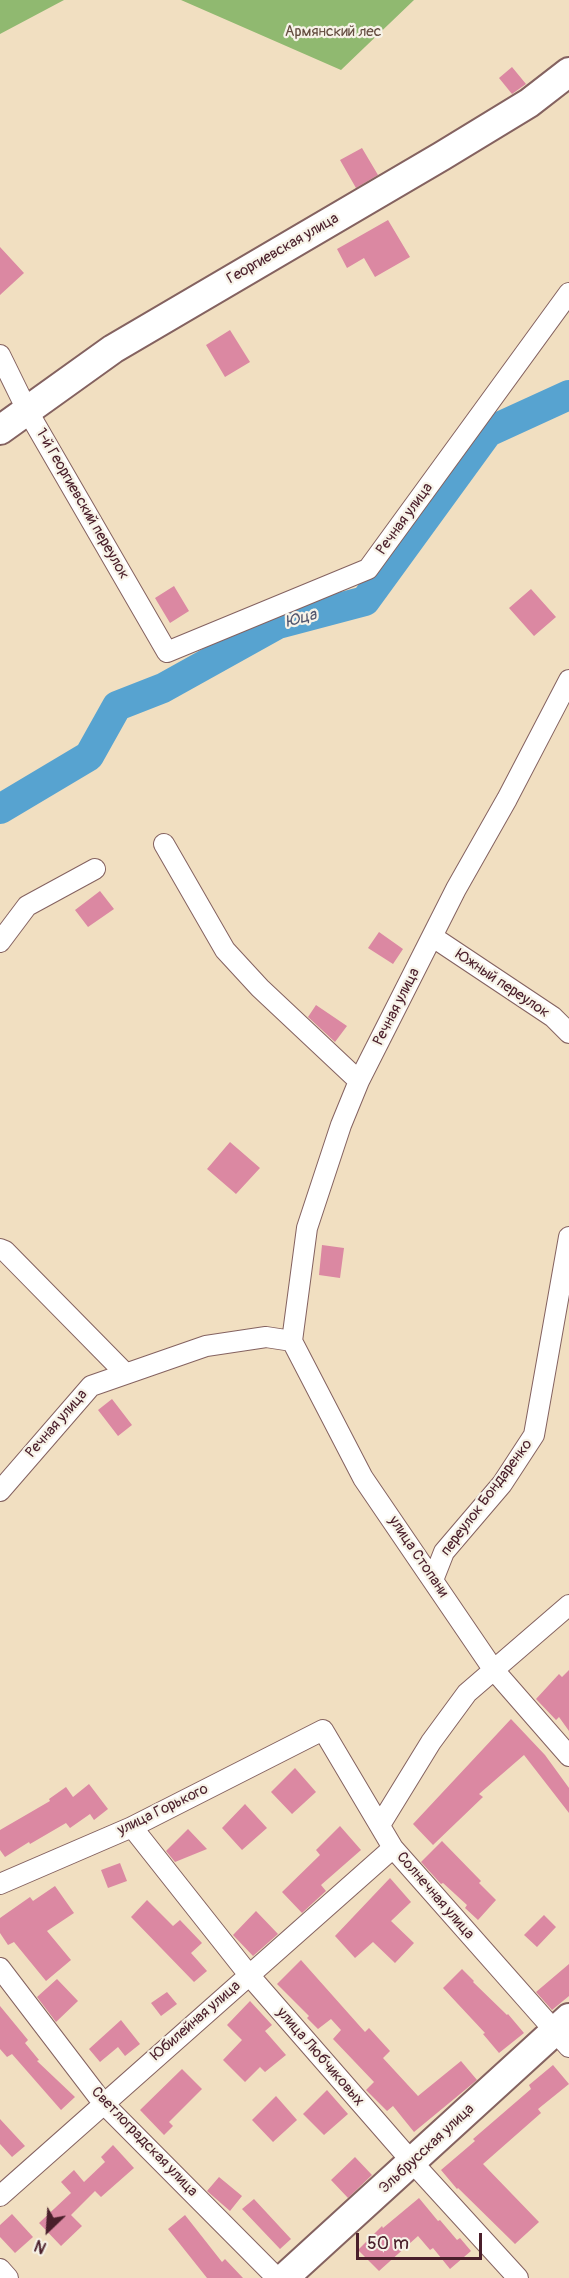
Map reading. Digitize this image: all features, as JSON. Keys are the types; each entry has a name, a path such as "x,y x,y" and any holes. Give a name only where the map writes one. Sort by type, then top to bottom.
{"main road":[{"name":"Георгиевская улица","path":"0,430 113,349 452,150 529,103 569,72"},
{"name":"Эльбрусская улица","path":"284,2278 412,2163 564,2032"}],"street":[{"name":"Речная улица","path":"168,652 368,569 569,293"},
{"name":"1-й Георгиевский переулок","path":"0,355 27,410 168,652"},
{"name":"Речная улица","path":"0,1491 91,1386 207,1346 266,1337 292,1341 307,1228 341,1125 359,1081 456,889 507,800 569,680"},
{"path":"164,844 225,950 260,988 359,1081"},
{"path":"0,942 27,906 95,869"},
{"name":"Южный переулок","path":"433,937 553,1017 569,1034"},
{"name":"переулок Бондаренко","path":"433,1580 444,1552 502,1484 534,1435 569,1237"},
{"path":"0,1249 5,1251 125,1373"},
{"name":"улица Стопани","path":"292,1341 363,1478 493,1669 569,1756"},
{"path":"380,1825 431,1742 467,1693 569,1605"},
{"name":"Солнечная улица","path":"323,1730 393,1848 564,2032"},
{"name":"улица Горького","path":"0,1884 132,1827 323,1730"},
{"name":"улица Любчиковых","path":"132,1827 249,1975 412,2163 518,2278"},
{"name":"Юбилейная улица","path":"0,2196 393,1848"},
{"name":"Светлоградская улица","path":"0,1968 103,2103 277,2278"},
{"path":"0,2269 8,2278"}],"green space":[{"path":"0,0 64,0 0,34"},
{"name":"Армянский лес","path":"181,0 414,0 341,70"}],"building":[{"path":"512,67 526,84 512,94 499,78"},
{"path":"362,148 378,175 356,188 340,160"},
{"path":"388,220 410,257 375,277 364,258 347,268 337,249"},
{"path":"0,247 24,273 0,295"},
{"path":"230,330 250,362 225,377 206,345"},
{"path":"174,586 189,611 170,623 155,598"},
{"path":"531,589 556,617 534,636 509,608"},
{"path":"100,891 114,909 88,927 75,910"},
{"path":"379,932 403,949 393,964 368,948"},
{"path":"316,1005 347,1026 335,1042 308,1017"},
{"path":"230,1142 260,1168 236,1194 207,1169"},
{"path":"322,1245 344,1248 340,1278 319,1275"},
{"path":"112,1399 132,1425 118,1436 98,1410"},
{"path":"569,1670 569,1731 559,1717 556,1720 536,1699 559,1674 562,1677"},
{"path":"511,1719 545,1755 569,1788 569,1813 524,1755 479,1794 483,1797 433,1845 413,1824"},
{"path":"295,1768 316,1792 292,1814 271,1792"},
{"path":"89,1784 108,1809 94,1820 90,1814 70,1828 66,1823 5,1857 0,1850 0,1830 50,1801 49,1799 66,1787 73,1797"},
{"path":"245,1804 267,1828 242,1850 222,1828"},
{"path":"340,1826 361,1850 321,1885 326,1891 302,1913 282,1892 320,1855 316,1850"},
{"path":"188,1829 207,1849 175,1862 166,1851"},
{"path":"442,1841 496,1900 478,1920 465,1908 467,1905 443,1883 441,1884 421,1862"},
{"path":"120,1863 127,1881 108,1888 101,1870"},
{"path":"390,1878 411,1902 391,1921 414,1943 395,1963 373,1942 355,1958 335,1936"},
{"path":"55,1886 74,1913 47,1931 71,1960 46,1981 14,1942 8,1945 0,1933 0,1918 30,1897 33,1901"},
{"path":"147,1900 173,1926 180,1920 202,1943 191,1953 207,1971 194,1982 131,1917"},
{"path":"256,1911 278,1934 253,1956 233,1935"},
{"path":"544,1915 556,1927 537,1947 524,1935"},
{"path":"301,1960 365,2032 369,2028 390,2051 383,2058 418,2096 461,2061 477,2080 414,2132 393,2106 387,2111 366,2090 374,2082 333,2039 341,2030 331,2019 318,2029 307,2018 309,2016 277,1984"},
{"path":"569,1964 569,1996 552,2010 536,1992"},
{"path":"462,1969 524,2033 499,2053 483,2034 485,2033 443,1988"},
{"path":"57,1979 78,2001 56,2022 37,1997"},
{"path":"167,1992 177,2004 161,2016 151,2003"},
{"path":"250,2001 272,2025 265,2031 286,2055 265,2072 260,2067 245,2082 223,2060 242,2040 227,2025"},
{"path":"0,2006 28,2040 25,2043 39,2060 37,2061 75,2097 61,2110 12,2054 7,2057 0,2049"},
{"path":"121,2020 140,2044 125,2056 118,2047 100,2062 89,2049"},
{"path":"553,2065 569,2084 538,2109 541,2113 483,2164 539,2222 515,2244 457,2189 441,2170 531,2089 529,2085"},
{"path":"182,2069 202,2089 169,2122 173,2126 164,2135 140,2110"},
{"path":"327,2090 348,2114 324,2135 303,2114"},
{"path":"276,2096 297,2120 273,2142 252,2120"},
{"path":"0,2119 25,2146 12,2157 0,2144"},
{"path":"113,2145 134,2168 101,2197 95,2191 71,2215 82,2226 61,2246 39,2223 71,2193 61,2182 74,2170 84,2182 105,2162 101,2157"},
{"path":"355,2157 372,2175 348,2198 331,2180"},
{"path":"219,2177 242,2196 230,2211 207,2191"},
{"path":"419,2198 438,2221 440,2220 457,2240 460,2238 471,2251 450,2269 433,2248 430,2250 418,2236 379,2271 358,2250 382,2226 383,2228"},
{"path":"254,2199 291,2239 280,2249 242,2209"},
{"path":"12,2214 33,2237 15,2253 0,2237 0,2225"},
{"path":"185,2215 222,2262 225,2259 243,2278 207,2278 168,2229"}],"waterway":[{"name":"Юца","path":"0,809 89,756 117,706 163,688 278,624 365,601 488,432 569,395"}]}
